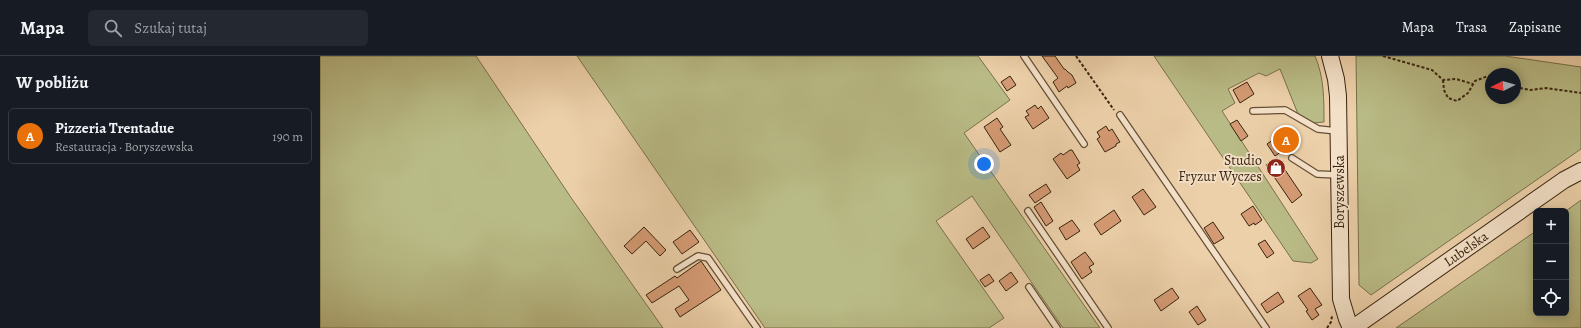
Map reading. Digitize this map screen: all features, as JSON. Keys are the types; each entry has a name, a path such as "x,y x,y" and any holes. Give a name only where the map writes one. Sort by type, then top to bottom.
{"main road":[{"name":"Boryszewska","path":"1330,56 1336,79 1338,96 1341,299 1347,320 1352,328"},
{"name":"Lubelska","path":"1352,328 1558,185 1581,171"}],"lane":[{"path":"1024,56 1084,144"},
{"path":"1253,111 1285,110 1318,129 1339,132"},
{"path":"1120,115 1266,328"},
{"path":"1292,158 1317,174 1339,175"},
{"path":"1028,211 1108,328"},
{"path":"677,269 698,256 708,258 757,328"},
{"path":"1029,287 1057,328"}],"path":[{"path":"1076,56 1115,112 1120,115"},
{"path":"1383,56 1432,70 1443,80 1444,90 1448,98 1457,101 1468,93 1475,81 1485,77"},
{"path":"1443,80 1456,79 1473,84"},
{"path":"1521,88 1530,90 1546,88 1581,93"}],"green space":[{"path":"320,56 476,56 572,199 663,328 320,328"},
{"path":"577,56 978,56 1010,100 964,133 1100,328 1063,328 972,196 936,221 1004,318 989,328 765,328"},
{"path":"1154,56 1315,56 1322,80 1324,122 1313,123 1298,114 1280,69 1266,76 1259,73 1228,89 1235,103 1222,111 1318,259 1311,263 1293,261"},
{"path":"1356,56 1505,56 1581,67 1581,149 1371,295 1359,285"},
{"path":"1581,200 1581,328 1396,328 1533,233 1533,316 1569,316 1569,209"}],"building":[{"path":"1042,56 1055,56 1064,69 1072,75 1076,83 1068,88 1067,86 1059,92 1053,82 1058,78"},
{"path":"1010,76 1016,85 1007,91 1001,82"},
{"path":"1247,82 1254,94 1240,103 1233,90"},
{"path":"1035,105 1038,109 1041,106 1049,118 1033,129 1025,117 1029,115 1026,111"},
{"path":"997,118 1003,127 1000,129 1011,145 1000,152 984,127"},
{"path":"1237,120 1248,136 1241,141 1230,124"},
{"path":"1106,126 1109,131 1112,129 1120,142 1105,152 1097,139 1100,137 1097,132"},
{"path":"1292,127 1300,139 1275,156 1267,144"},
{"path":"1072,150 1080,163 1077,165 1080,170 1067,179 1053,159 1061,153 1063,155"},
{"path":"1277,158 1302,195 1292,203 1266,165"},
{"path":"1046,184 1051,192 1035,203 1029,195"},
{"path":"1143,189 1156,207 1144,215 1132,197"},
{"path":"1041,202 1053,221 1046,226 1034,207"},
{"path":"1253,206 1262,220 1255,225 1254,223 1249,226 1241,214"},
{"path":"1114,210 1121,221 1101,235 1094,224"},
{"path":"1072,220 1080,231 1066,240 1059,228"},
{"path":"1213,222 1224,238 1214,244 1204,228"},
{"path":"644,227 666,250 660,256 646,241 632,254 624,246"},
{"path":"983,227 990,237 973,249 966,239"},
{"path":"690,230 699,242 682,254 673,242"},
{"path":"1265,240 1274,253 1267,258 1258,244"},
{"path":"1085,252 1094,264 1089,267 1092,272 1082,279 1071,262"},
{"path":"701,261 721,290 680,317 675,309 689,300 679,286 652,303 646,295 675,276 677,278"},
{"path":"1011,272 1018,282 1006,291 999,281"},
{"path":"989,274 994,281 985,287 980,280"},
{"path":"1172,288 1179,298 1161,311 1154,300"},
{"path":"1310,288 1322,305 1315,309 1319,315 1312,320 1306,311 1308,310 1298,296"},
{"path":"1278,292 1284,302 1267,313 1261,304"},
{"path":"1197,306 1206,320 1198,325 1189,312"}],"place":[{"name":"Pizzeria Trentadue","path":"1286,140"},
{"name":"Studio Fryzur Wyczes","path":"1276,168"}]}
